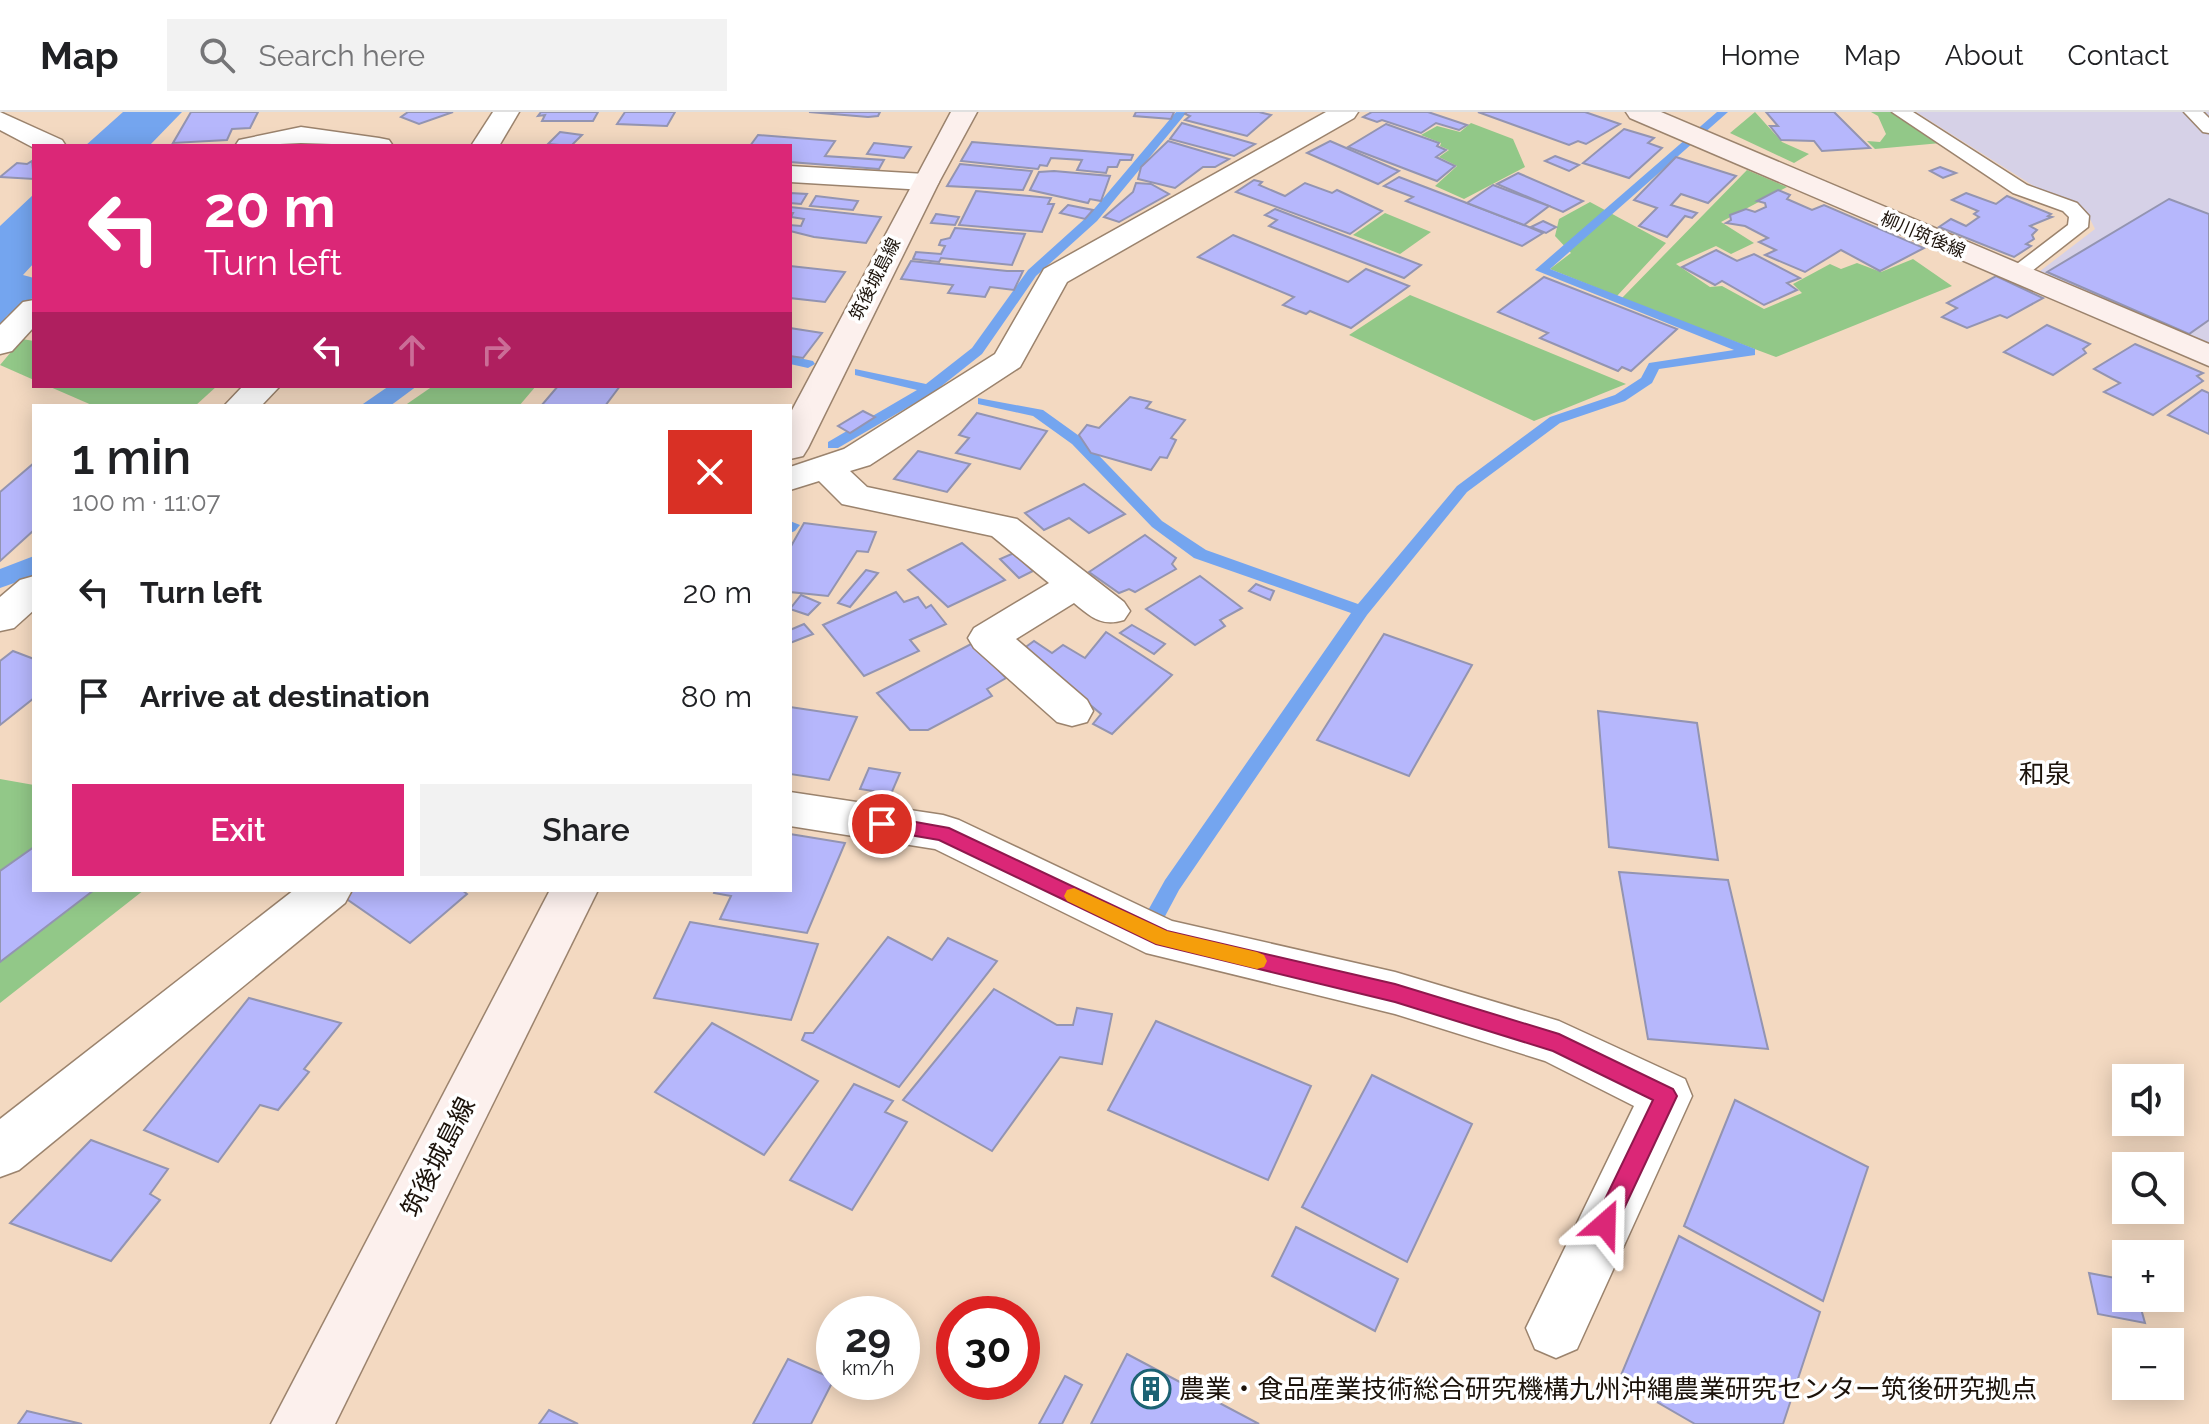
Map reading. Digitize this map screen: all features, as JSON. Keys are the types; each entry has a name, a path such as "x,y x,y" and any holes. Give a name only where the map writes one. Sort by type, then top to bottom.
{"main road":[{"name":"筑後城島線","path":"792,444 925,182 964,112"},
{"name":"柳川筑後線","path":"1639,112 2209,356"},
{"name":"筑後城島線","path":"302,1424 573,892"}],"street":[{"path":"486,144 506,112"},
{"path":"792,478 857,457 1008,360 1055,276 1345,112"},
{"path":"0,120 48,144"},
{"path":"255,144 295,131 368,144"},
{"path":"792,174 925,182"},
{"path":"0,344 32,311"},
{"path":"243,404 261,388"},
{"path":"825,467 855,496 1004,527 1110,611"},
{"path":"1072,711 988,638 1076,584"},
{"path":"0,618 32,591"},
{"path":"792,809 943,833 1163,939 1395,993 1559,1043 1666,1096 1556,1328"},
{"path":"0,1152 325,892"}],"lane":[{"path":"2193,112 2209,128"},
{"path":"1907,113 2020,189 2070,207 2079,216 2078,227 2016,274"}],"shaded area":[{"path":"1916,112 2209,112 2209,349 2035,275 2095,229 2085,209 2035,187"}],"green space":[{"path":"1755,112 1782,142 1809,154 1794,163 1730,133"},
{"path":"1871,112 1893,112 1941,143 1875,149 1867,141 1880,142 1886,134 1878,116"},
{"path":"1471,123 1513,139 1525,167 1464,199 1435,186 1457,166 1439,157 1449,150 1440,146 1441,143 1421,135 1437,126 1460,132"},
{"path":"1747,170 1787,187 1721,222 1754,243 1731,254 1716,246 1676,264 1710,287 1722,286 1764,309 1802,293 1793,284 1830,264 1841,269 1857,263 1881,272 1913,259 1952,286 1776,357 1621,299"},
{"path":"1590,202 1666,243 1617,296 1550,269 1571,253 1555,236 1559,219"},
{"path":"1385,213 1431,232 1400,254 1353,235"},
{"path":"1410,295 1626,384 1534,421 1349,335"},
{"path":"22,339 32,341 32,379 0,365"},
{"path":"53,388 215,388 197,404 89,404"},
{"path":"430,388 534,388 521,404 407,404"},
{"path":"0,779 32,785 32,892 141,892 0,1003"}],"water":[{"path":"123,112 182,112 151,144 87,144"},
{"path":"32,196 32,265 23,275 32,277 32,298 7,316 0,325 0,226"},
{"path":"386,388 414,388 393,404 363,404"},
{"path":"32,557 32,577 0,588 0,569"}],"building":[{"path":"191,112 258,112 250,128 232,129 227,140 173,143"},
{"path":"408,112 453,112 419,124 401,117"},
{"path":"541,112 598,112 593,121 542,121 545,115 538,116"},
{"path":"625,112 675,112 667,126 617,124"},
{"path":"809,112 880,112 878,116 868,117"},
{"path":"1136,112 1174,112 1171,119 1134,116"},
{"path":"1259,112 1271,115 1247,136 1185,120 1190,116 1185,114"},
{"path":"1372,112 1428,112 1467,125 1459,130 1436,123 1421,133 1363,117"},
{"path":"1478,112 1585,112 1620,124 1586,144 1578,141 1569,145"},
{"path":"1766,112 1834,112 1870,148 1822,151 1814,141 1781,140 1770,126 1778,126"},
{"path":"1182,123 1255,144 1234,156 1170,139"},
{"path":"1386,124 1439,143 1437,146 1446,150 1436,157 1455,166 1437,181 1348,147"},
{"path":"1624,129 1654,138 1648,143 1662,148 1629,178 1583,163"},
{"path":"560,132 582,135 573,144 548,144"},
{"path":"758,135 835,141 825,156 884,160 879,169 792,162 792,144 751,144"},
{"path":"1168,141 1229,159 1215,167 1203,167 1175,188 1138,179 1141,167"},
{"path":"1330,141 1399,171 1378,184 1307,153"},
{"path":"972,142 1133,155 1131,160 1120,160 1117,167 1108,167 1106,173 1077,170 1082,160 1051,158 1047,166 1040,165 1038,169 961,161"},
{"path":"874,143 911,147 904,158 867,154"},
{"path":"1555,156 1579,165 1569,171 1545,161"},
{"path":"1676,157 1736,176 1708,203 1681,194 1671,205 1697,213 1692,218 1685,216 1667,237 1639,226 1657,208 1634,200"},
{"path":"32,161 32,179 0,177 17,163"},
{"path":"960,164 1032,171 1023,190 947,186"},
{"path":"1940,167 1956,173 1943,178 1930,171"},
{"path":"1039,172 1110,176 1101,201 1090,199 1088,203 1030,190"},
{"path":"1518,173 1583,201 1563,212 1497,184"},
{"path":"1399,177 1543,233 1522,246 1406,201 1413,197 1384,186"},
{"path":"1254,180 1285,196 1305,183 1332,193 1337,190 1382,211 1350,234 1236,192"},
{"path":"1136,183 1151,184 1169,194 1119,222 1104,217 1133,192"},
{"path":"1493,185 1549,206 1524,225 1467,203"},
{"path":"1778,190 1790,195 1787,199 1812,210 1824,205 1924,248 1880,271 1841,250 1805,272 1765,255 1776,250 1759,242 1768,238 1745,226 1726,223 1731,220 1730,215 1746,209 1755,212 1766,207 1765,203 1757,201"},
{"path":"976,191 1051,198 1048,204 1054,204 1042,232 959,225"},
{"path":"792,193 807,194 801,204 792,203"},
{"path":"1966,193 1996,204 2007,196 2052,217 2030,226 2037,230 2032,235 2034,239 2026,244 2031,246 2014,257 1939,227 1951,219 1966,226 1979,217 1974,214 1978,211 1952,200"},
{"path":"816,196 858,201 853,210 810,206"},
{"path":"2169,199 2209,214 2209,320 2189,334 2047,272"},
{"path":"1068,205 1093,210 1085,219 1060,213"},
{"path":"792,207 881,217 866,243 792,232 792,225 801,226 804,219 792,217"},
{"path":"1275,209 1421,265 1404,278 1269,226 1277,220 1265,215"},
{"path":"936,214 959,217 955,225 931,223"},
{"path":"1543,221 1556,227 1546,233 1531,227"},
{"path":"955,228 1025,234 1012,265 941,258 939,262 913,259 916,252 941,254 945,246 939,245 941,240 950,238"},
{"path":"1233,235 1348,282 1366,269 1409,286 1351,328 1310,311 1306,314 1283,305 1294,297 1198,257"},
{"path":"1716,250 1737,261 1754,254 1800,278 1787,283 1797,290 1764,305 1722,281 1715,285 1682,267"},
{"path":"911,261 1023,271 1014,290 990,287 985,297 948,293 953,285 901,279"},
{"path":"792,266 845,272 825,302 792,298"},
{"path":"1996,276 2043,298 2007,318 2000,315 1967,328 1942,317 1957,308 1947,303"},
{"path":"1544,277 1677,329 1631,371 1622,367 1618,371 1540,338 1548,333 1498,312"},
{"path":"2047,325 2090,344 2083,349 2086,353 2053,375 2004,352"},
{"path":"792,328 822,333 803,358 792,356"},
{"path":"2135,344 2203,373 2197,376 2203,381 2153,415 2104,392 2120,383 2094,369"},
{"path":"556,388 618,388 606,404 543,404"},
{"path":"2202,390 2209,393 2209,434 2168,415"},
{"path":"1130,397 1151,402 1146,408 1185,420 1171,438 1176,440 1167,458 1160,457 1151,470 1091,453 1079,435 1087,425 1099,428"},
{"path":"863,411 875,417 850,433 838,426"},
{"path":"977,413 1047,431 1020,469 956,453 969,438 959,435"},
{"path":"918,451 970,464 947,492 894,479"},
{"path":"32,465 32,532 0,561 0,492"},
{"path":"1084,484 1125,514 1089,533 1069,518 1044,530 1025,513"},
{"path":"804,523 876,532 868,552 857,551 828,596 792,592 792,544"},
{"path":"1145,535 1176,558 1172,564 1176,569 1135,592 1129,589 1119,593 1089,572"},
{"path":"962,543 1005,580 948,607 908,570"},
{"path":"1014,553 1033,571 1019,578 1000,559"},
{"path":"866,570 878,573 850,607 838,603"},
{"path":"1200,576 1242,608 1220,620 1225,626 1195,645 1146,609"},
{"path":"1256,584 1274,591 1270,600 1249,591"},
{"path":"896,592 904,602 918,597 926,608 931,605 946,624 910,640 919,651 864,676 823,625"},
{"path":"801,595 820,603 808,615 792,610"},
{"path":"804,624 813,634 792,642 792,629"},
{"path":"1132,625 1165,644 1154,654 1120,633"},
{"path":"1106,632 1172,675 1112,734 1093,724 1101,714 1023,649 1034,641 1052,653 1063,645 1085,658"},
{"path":"1384,634 1472,665 1409,776 1317,740"},
{"path":"973,643 1006,678 987,689 992,696 928,730 910,730 877,693"},
{"path":"13,651 32,658 32,700 0,725 0,661"},
{"path":"792,707 857,717 829,780 792,774"},
{"path":"1598,711 1697,723 1718,860 1609,847"},
{"path":"869,768 900,773 891,794 860,789"},
{"path":"792,834 845,843 807,933 720,919 731,896 714,893 792,892"},
{"path":"32,848 32,892 91,892 0,962 0,871"},
{"path":"1619,872 1728,880 1768,1049 1648,1039"},
{"path":"464,892 467,894 410,943 338,893"},
{"path":"690,922 818,944 791,1020 654,998"},
{"path":"888,937 932,960 948,938 997,961 899,1087 802,1040 805,1033 813,1033"},
{"path":"994,989 1057,1025 1073,1025 1077,1008 1112,1014 1102,1064 1060,1057 992,1151 903,1100"},
{"path":"249,998 341,1023 304,1069 309,1072 278,1110 260,1105 218,1162 144,1130"},
{"path":"1156,1021 1311,1086 1268,1180 1108,1110"},
{"path":"712,1023 818,1081 764,1155 655,1092"},
{"path":"1372,1075 1472,1124 1407,1262 1302,1207"},
{"path":"854,1084 893,1101 885,1112 907,1122 852,1210 790,1180"},
{"path":"1735,1100 1868,1167 1823,1301 1684,1226"},
{"path":"91,1140 168,1169 150,1194 160,1200 111,1261 10,1223"},
{"path":"1296,1227 1398,1279 1375,1331 1272,1276"},
{"path":"1679,1236 1820,1312 1783,1424 1695,1424 1619,1380"},
{"path":"2089,1273 2112,1277 2112,1312 2142,1312 2145,1323 2098,1314"},
{"name":"農業・食品産業技術総合研究機構九州沖縄農業研究センター筑後研究拠点","path":"1127,1354 1259,1424 1091,1424"},
{"path":"788,1359 816,1371 816,1400 823,1400 811,1424 753,1424"},
{"path":"1065,1376 1082,1385 1062,1424 1039,1424"},
{"path":"549,1410 578,1424 539,1424"},
{"path":"27,1411 82,1424 18,1424"}],"waterway":[{"path":"929,389 977,351 1032,273 1093,218 1182,112"},
{"path":"1361,611 1462,489 1555,420 1620,398 1647,380 1654,366 1750,352 1541,270 1723,112"},
{"path":"792,360 808,364"},
{"path":"860,372 929,389"},
{"path":"833,445 929,389"},
{"path":"983,401 1038,413 1077,441 1157,524 1200,554 1361,611"},
{"path":"1156,914 1172,885 1361,611"}],"slow traffic":[{"path":"1074,896 1163,939 1257,961"}],"place":[{"name":"農業・食品産業技術総合研究機構九州沖縄農業研究センター筑後研究拠点","path":"1151,1389"}],"district":[{"name":"和泉","path":"2045,774"}],"route":[{"path":"882,824 943,833 1163,939 1395,993 1559,1043 1666,1096 1605,1224"}]}
